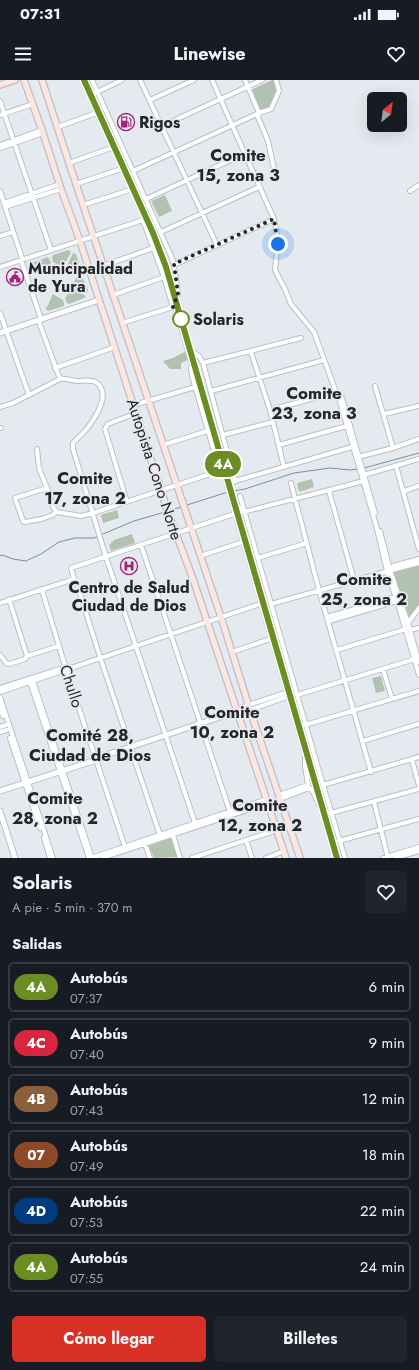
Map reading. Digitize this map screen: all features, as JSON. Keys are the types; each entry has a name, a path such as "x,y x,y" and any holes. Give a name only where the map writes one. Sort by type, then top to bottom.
{"highway":[{"path":"84,80 94,93 99,112 159,248 174,303 190,350 230,483 233,500 241,513 246,542 263,603 276,637 337,858"}],"main road":[{"path":"0,85 15,80"},
{"name":"Autopista Cono Norte","path":"24,80 43,131 169,515 238,711 286,858"},
{"name":"Autopista Cono Norte","path":"42,80 58,127 68,163 149,401 221,617 249,708 300,858"}],"street":[{"path":"92,80 94,93 133,171 174,264 178,294 174,303 122,322"},
{"path":"94,93 122,80"},
{"path":"140,80 217,245"},
{"path":"150,100 194,80"},
{"path":"212,80 274,219 278,244 275,270 291,304 314,332 349,425 396,599 408,630 417,660 419,675"},
{"path":"245,80 259,113 258,117 268,141 275,173"},
{"path":"162,126 262,80"},
{"path":"133,171 259,113 271,109 279,91 276,80"},
{"path":"0,101 2,114 14,142 50,250"},
{"path":"2,114 33,104"},
{"path":"58,127 99,112"},
{"path":"0,148 43,131"},
{"path":"0,145 14,142"},
{"path":"68,163 114,147"},
{"path":"120,158 122,149"},
{"path":"146,199 244,154"},
{"path":"76,184 124,168"},
{"path":"410,191 419,185"},
{"path":"5,205 60,186"},
{"path":"161,232 259,187"},
{"path":"83,205 133,189"},
{"path":"0,191 41,319 39,322 60,379"},
{"path":"0,267 145,219 153,248 174,303"},
{"path":"174,264 274,219"},
{"path":"0,236 13,232"},
{"path":"103,266 153,248"},
{"path":"113,295 164,277"},
{"path":"3,332 99,300"},
{"path":"0,313 3,332 29,395"},
{"path":"203,363 251,352 301,338"},
{"path":"55,368 115,347"},
{"path":"190,350 199,356 203,363 223,435 230,483"},
{"path":"251,352 270,410 284,467"},
{"path":"211,391 324,360"},
{"path":"193,363 191,368 195,387 219,471 230,483"},
{"path":"0,407 13,403 60,379 91,381 99,385 103,393 103,398 97,414 83,434 73,443 73,449 106,557 196,825"},
{"path":"375,386 393,448"},
{"path":"134,405 195,387"},
{"path":"270,410 336,392"},
{"path":"384,414 419,406"},
{"path":"127,502 105,429 108,424 136,413"},
{"path":"223,435 273,422"},
{"path":"279,445 349,425"},
{"path":"349,425 352,447 358,457 364,475 388,571 408,623 408,630"},
{"path":"163,445 207,431"},
{"path":"358,457 393,448 419,439"},
{"path":"230,483 352,447"},
{"path":"37,449 39,468 54,510 57,512 81,516 219,471"},
{"path":"364,475 419,459"},
{"path":"396,466 419,549"},
{"path":"0,603 74,579 71,568 241,513 363,481"},
{"path":"291,483 319,590 372,772"},
{"path":"404,491 419,486"},
{"path":"47,488 15,498 23,521 40,520 57,512"},
{"path":"329,491 354,580"},
{"path":"232,652 276,637 271,604 258,558 241,513 240,496"},
{"path":"200,556 246,542"},
{"path":"258,558 307,543"},
{"path":"141,545 231,813"},
{"path":"388,571 393,566 419,559"},
{"path":"271,604 419,563"},
{"path":"78,587 160,837"},
{"name":"Chullo","path":"42,590 66,669 126,848"},
{"path":"9,599 27,656"},
{"path":"328,619 396,599"},
{"path":"0,688 61,672 100,657 263,603"},
{"path":"408,623 419,608"},
{"path":"337,650 419,628"},
{"path":"0,655 7,664 9,664 27,656 59,646"},
{"path":"0,788 61,770 291,694 417,660"},
{"path":"383,669 392,699"},
{"path":"0,692 32,680"},
{"path":"32,680 91,858 117,854"},
{"path":"305,725 419,690"},
{"path":"291,694 305,725 345,858"},
{"path":"0,697 52,858"},
{"path":"0,707 26,781"},
{"path":"363,741 419,724"},
{"path":"0,727 6,725"},
{"path":"0,732 7,730"},
{"path":"279,797 308,784 305,766 306,750"},
{"path":"323,785 419,758"},
{"path":"412,760 419,785"},
{"path":"0,791 26,781"},
{"path":"279,797 310,788 319,805 331,813 419,789"},
{"path":"102,858 117,854 126,848 268,801"},
{"path":"374,802 388,857"},
{"path":"0,810 15,858"},
{"path":"339,841 419,819"},
{"path":"0,820 12,858"},
{"path":"126,848 145,844 160,837 173,835 196,825"},
{"path":"192,858 277,830"},
{"path":"173,835 180,858"},
{"path":"246,840 252,858"},
{"path":"145,844 150,858"},
{"path":"383,858 419,848"},
{"path":"266,858 284,851"},
{"path":"395,858 419,851"},
{"path":"117,854 120,858"}],"green space":[{"path":"274,80 277,90 270,108 260,112 251,90"},
{"path":"165,195 172,211 159,217 151,201"},
{"path":"68,250 71,252 63,267 53,262 53,255"},
{"path":"73,253 76,254 81,270 76,274 66,268"},
{"path":"48,257 51,262 45,273 31,265 32,263"},
{"path":"81,274 88,290 87,293 72,286 77,276"},
{"path":"71,288 86,296 69,304 67,303 65,299"},
{"path":"53,294 63,300 64,306 48,311 45,308 47,307"},
{"path":"188,350 190,359 181,363 181,369 170,369 163,361 173,358"},
{"path":"312,479 314,487 299,492 297,483"},
{"path":"117,510 119,518 103,523 101,515"},
{"path":"132,534 135,543 111,551 109,545 114,540"},
{"path":"419,565 419,605 409,617 392,572"},
{"path":"381,676 385,691 376,693 372,678"},
{"path":"171,838 177,857 154,858 149,846"}],"waterway":[{"path":"364,468 419,453"},
{"path":"233,491 245,489 294,473 330,468 350,470 358,469"},
{"path":"187,505 228,492"},
{"path":"170,510 182,507"},
{"path":"103,534 134,521 165,512"},
{"path":"0,556 2,555 13,559 26,561 41,554 59,542 75,538 97,537"}],"bus line":[{"name":"4A","path":"84,80 153,233 166,267 337,858"}],"place":[{"name":"Rigos","path":"126,122"},
{"name":"Municipalidad de Yura","path":"15,277"},
{"name":"Solaris","path":"181,319"},
{"name":"Centro de Salud Ciudad de Dios","path":"129,566"}],"district":[{"name":"Comite 15, zona 3","path":"238,165"},
{"name":"Comite 23, zona 3","path":"314,403"},
{"name":"Comite 17, zona 2","path":"85,488"},
{"name":"Comite 25, zona 2","path":"364,589"},
{"name":"Comite 10, zona 2","path":"232,722"},
{"name":"Comité 28, Ciudad de Dios","path":"90,745"},
{"name":"Comite 28, zona 2","path":"55,808"},
{"name":"Comite 12, zona 2","path":"260,815"}],"route":[{"path":"181,319 173,307 178,294 174,264 274,219 278,244"}]}
